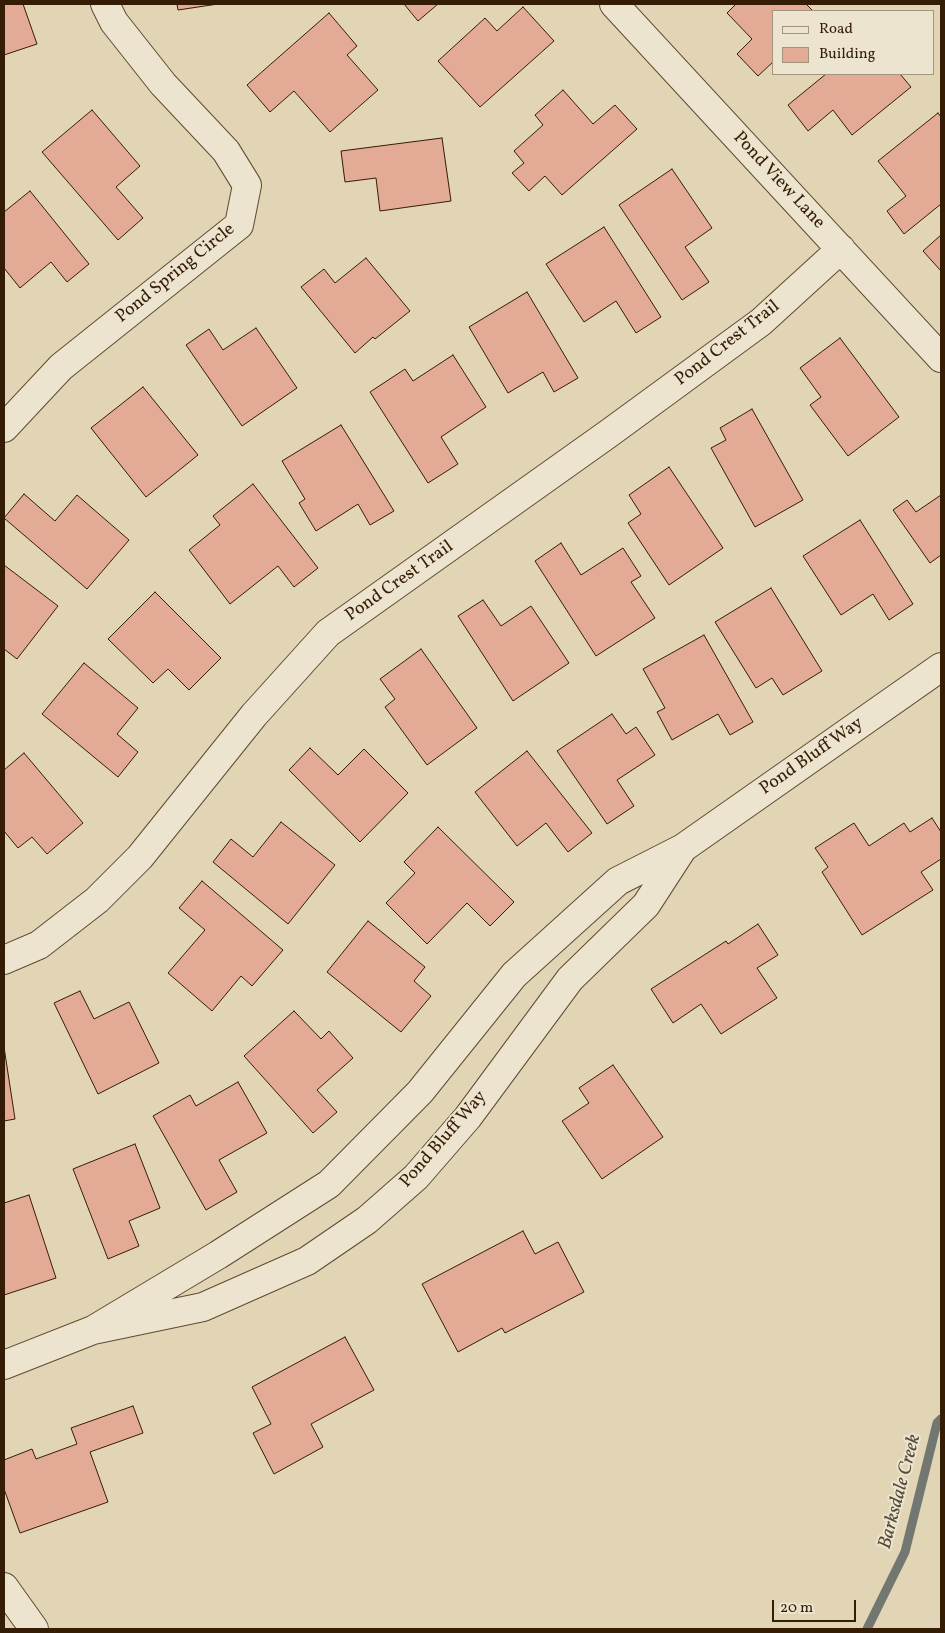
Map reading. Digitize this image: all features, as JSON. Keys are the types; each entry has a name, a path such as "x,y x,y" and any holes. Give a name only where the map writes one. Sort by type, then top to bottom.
{"street":[{"name":"Pond Spring Circle","path":"4,428 61,367 239,225 247,185 226,151 163,84 114,22 105,4"},
{"name":"Pond View Lane","path":"614,4 941,358"},
{"name":"Pond Crest Trail","path":"4,960 39,945 97,900 140,858 254,715 328,633 608,434 761,322 841,249"},
{"name":"Pond Bluff Way","path":"4,1365 93,1330 218,1255 329,1184 420,1092 514,975 618,881 683,848 941,667"},
{"name":"Pond Bluff Way","path":"93,1330 203,1308 307,1261 366,1220 416,1177 468,1117 570,979 646,904 683,848"},
{"path":"4,1587 34,1629"}],"building":[{"path":"4,4 23,4 37,44 4,55"},
{"path":"177,4 218,4 178,10"},
{"path":"404,4 438,4 418,21"},
{"path":"736,4 806,4 812,10 772,10 772,63 758,76 737,54 752,39 727,13"},
{"path":"523,7 554,41 480,107 438,61 485,18 497,31"},
{"path":"329,13 357,46 347,55 378,90 330,132 294,91 270,112 247,85"},
{"path":"825,75 901,75 911,87 852,135 833,110 808,131 788,105"},
{"path":"563,90 593,124 615,105 637,129 562,195 545,176 529,191 512,173 524,163 514,151 543,125 535,115"},
{"path":"92,110 140,166 116,187 143,218 118,240 42,152"},
{"path":"938,113 941,117 941,204 904,234 887,211 906,196 878,161"},
{"path":"442,138 451,201 380,211 376,178 345,182 341,151"},
{"path":"672,169 712,228 685,247 709,282 682,300 619,205"},
{"path":"30,191 89,264 67,282 51,262 20,288 4,268 4,212"},
{"path":"604,227 661,317 636,333 616,301 584,322 546,264"},
{"path":"941,235 941,271 923,251"},
{"path":"366,258 410,311 375,339 373,337 355,353 301,287 324,269 335,283"},
{"path":"527,292 578,378 554,392 543,372 508,393 469,327"},
{"path":"256,328 297,388 242,426 186,345 209,329 223,350"},
{"path":"840,338 899,417 848,456 810,405 821,397 800,368"},
{"path":"453,355 486,407 441,437 458,464 428,483 370,392 405,369 413,381"},
{"path":"143,387 198,455 146,497 91,428"},
{"path":"752,409 803,500 755,527 711,448 726,440 720,428"},
{"path":"341,425 394,511 370,525 358,504 316,531 299,503 305,499 282,461"},
{"path":"669,467 723,548 669,585 628,523 641,514 629,495"},
{"path":"253,484 318,568 294,587 278,566 230,604 189,550 220,525 213,516"},
{"path":"24,494 55,521 77,495 129,540 87,589 4,518"},
{"path":"941,495 941,555 930,563 893,510 907,500 916,512"},
{"path":"860,520 913,604 889,620 873,594 841,615 803,556"},
{"path":"561,543 581,575 623,548 641,576 631,582 655,618 596,656 535,561"},
{"path":"4,565 58,606 17,659 4,649"},
{"path":"771,588 822,671 783,695 772,678 756,688 715,622"},
{"path":"155,592 221,658 189,690 168,669 153,683 108,639"},
{"path":"483,600 501,626 531,606 569,663 513,701 458,616"},
{"path":"704,635 753,722 730,735 718,714 672,740 657,712 665,708 643,669"},
{"path":"421,649 477,728 427,765 385,707 395,699 380,679"},
{"path":"84,663 138,708 117,734 138,752 118,777 42,714"},
{"path":"612,714 626,734 636,727 655,755 617,780 634,806 607,824 557,751"},
{"path":"310,748 338,775 364,749 408,793 360,842 289,770"},
{"path":"527,751 592,833 568,852 546,823 517,846 475,792"},
{"path":"24,753 83,823 47,854 32,837 18,848 4,831 4,770"},
{"path":"932,818 941,832 941,859 921,872 933,890 862,935 822,872 828,867 815,848 854,823 869,846 904,823 910,832"},
{"path":"281,822 335,865 288,924 213,862 231,839 253,857"},
{"path":"438,827 514,902 490,926 467,903 427,944 386,903 415,873 404,862"},
{"path":"202,881 283,950 252,986 241,976 212,1011 168,973 205,930 179,908"},
{"path":"368,921 425,967 414,981 431,996 401,1032 327,972"},
{"path":"758,924 778,955 757,968 777,998 721,1034 701,1004 673,1023 651,989 726,941 728,944"},
{"path":"80,991 94,1019 129,1002 159,1063 98,1094 54,1003"},
{"path":"294,1011 321,1039 329,1031 353,1058 317,1090 337,1112 313,1133 244,1056"},
{"path":"4,1047 15,1119 4,1121"},
{"path":"613,1065 663,1137 602,1179 562,1121 589,1103 579,1088"},
{"path":"238,1082 267,1133 219,1160 237,1192 206,1210 153,1116 190,1095 196,1106"},
{"path":"135,1144 160,1208 129,1221 139,1246 108,1259 73,1169"},
{"path":"29,1195 56,1278 4,1295 4,1203"},
{"path":"523,1231 535,1254 558,1242 584,1292 505,1333 502,1328 458,1352 422,1284"},
{"path":"345,1337 374,1390 311,1424 323,1447 274,1474 253,1433 271,1424 252,1387"},
{"path":"133,1406 143,1433 90,1452 108,1502 20,1533 4,1489 4,1460 32,1449 36,1459 77,1444 71,1428"}],"waterway":[{"name":"Barksdale Creek","path":"867,1629 905,1552 937,1423 941,1419"}]}
